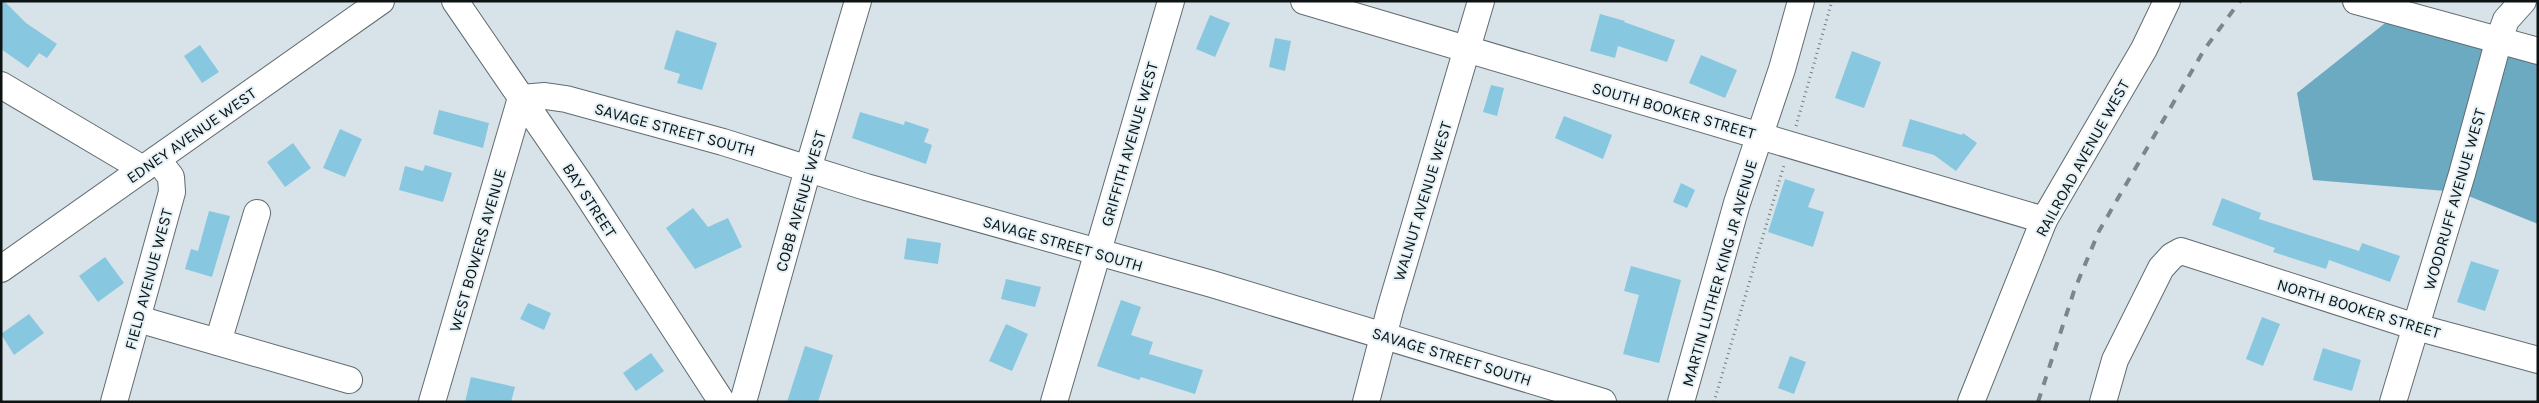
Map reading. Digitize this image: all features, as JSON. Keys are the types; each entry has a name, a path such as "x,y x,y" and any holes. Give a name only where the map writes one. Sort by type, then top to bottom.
{"street":[{"name":"EDNEY AVENUE WEST","path":"1,269 381,1"},
{"name":"BAY STREET","path":"455,1 522,98 722,402"},
{"name":"COBB AVENUE WEST","path":"744,402 808,169 858,1"},
{"name":"GRIFFITH AVENUE WEST","path":"1054,402 1171,1"},
{"name":"SOUTH BOOKER STREET","path":"1304,1 2044,220"},
{"name":"WALNUT AVENUE WEST","path":"1366,402 1481,1"},
{"name":"MARTIN LUTHER KING JR AVENUE","path":"1681,402 1737,203 1801,1"},
{"name":"RAILROAD AVENUE WEST","path":"1972,402 2044,220 2144,49 2167,1"},
{"path":"2356,1 2538,51"},
{"name":"WOODRUFF AVENUE WEST","path":"2393,402 2499,39 2506,20 2523,1"},
{"path":"1,85 150,164"},
{"name":"SAVAGE STREET SOUTH","path":"522,98 545,96 566,99 723,142 1097,254 1212,284 1603,402"},
{"name":"WEST BOWERS AVENUE","path":"432,402 522,98"},
{"name":"FIELD AVENUE WEST","path":"114,402 172,192 171,177 150,164"},
{"path":"218,342 257,213"},
{"name":"NORTH BOOKER STREET","path":"2103,402 2115,360 2161,268 2172,256 2181,251 2416,327 2538,360"},
{"path":"138,319 349,380"}],"path":[{"path":"1714,402 1832,1"}],"shaded area":[{"path":"2389,20 2483,47 2446,191 2313,180 2297,93"},
{"path":"2505,54 2538,65 2538,224 2466,195"}],"building":[{"path":"1,1 4,1 26,23 57,44 47,58 39,53 28,68 1,49"},
{"path":"1600,14 1625,21 1675,40 1667,62 1618,46 1615,58 1590,51"},
{"path":"1210,15 1230,23 1215,57 1196,49"},
{"path":"676,30 717,43 702,90 677,83 680,74 664,69"},
{"path":"1275,38 1291,41 1285,71 1269,67"},
{"path":"200,45 219,72 202,83 184,56"},
{"path":"1852,51 1881,62 1864,108 1835,98"},
{"path":"1701,55 1737,70 1725,98 1689,83"},
{"path":"1491,85 1504,88 1497,116 1483,112"},
{"path":"439,110 489,123 483,148 433,134"},
{"path":"860,112 904,125 905,121 929,129 924,142 932,145 926,164 852,138"},
{"path":"1564,116 1612,135 1603,159 1555,138"},
{"path":"1910,119 1962,135 1963,133 1977,143 1956,171 1934,155 1902,146"},
{"path":"340,129 362,139 345,177 323,168"},
{"path":"293,143 311,168 285,187 267,162"},
{"path":"425,165 452,173 443,202 399,190 405,166 423,171"},
{"path":"1785,179 1815,189 1808,207 1824,212 1813,247 1768,232"},
{"path":"1681,183 1695,190 1687,208 1673,202"},
{"path":"2222,198 2261,213 2259,219 2359,251 2362,243 2400,256 2390,282 2329,260 2326,269 2273,252 2275,248 2212,225"},
{"path":"693,208 708,227 728,218 742,247 695,269 666,228"},
{"path":"209,211 230,216 212,277 185,269 191,249 198,251"},
{"path":"907,238 941,243 938,264 904,259"},
{"path":"105,257 124,283 98,302 79,276"},
{"path":"2471,261 2499,270 2485,311 2457,302"},
{"path":"1631,266 1681,280 1659,363 1623,354 1639,295 1624,291"},
{"path":"1006,279 1041,287 1035,307 1001,299"},
{"path":"1121,300 1141,307 1131,335 1153,342 1149,354 1203,370 1195,394 1141,377 1139,380 1097,366"},
{"path":"528,303 551,313 544,330 520,319"},
{"path":"29,314 44,333 14,355 1,334"},
{"path":"2262,317 2280,324 2263,366 2246,359"},
{"path":"1006,324 1028,334 1012,371 989,361"},
{"path":"805,346 833,355 818,402 787,402"},
{"path":"2323,348 2361,360 2352,391 2313,380"},
{"path":"651,353 664,371 636,391 623,373"},
{"path":"1790,356 1806,362 1794,394 1778,388"},
{"path":"471,377 515,387 511,402 465,402"}],"railway":[{"path":"2038,402 2074,291 2099,231 2204,50 2240,1"}]}
